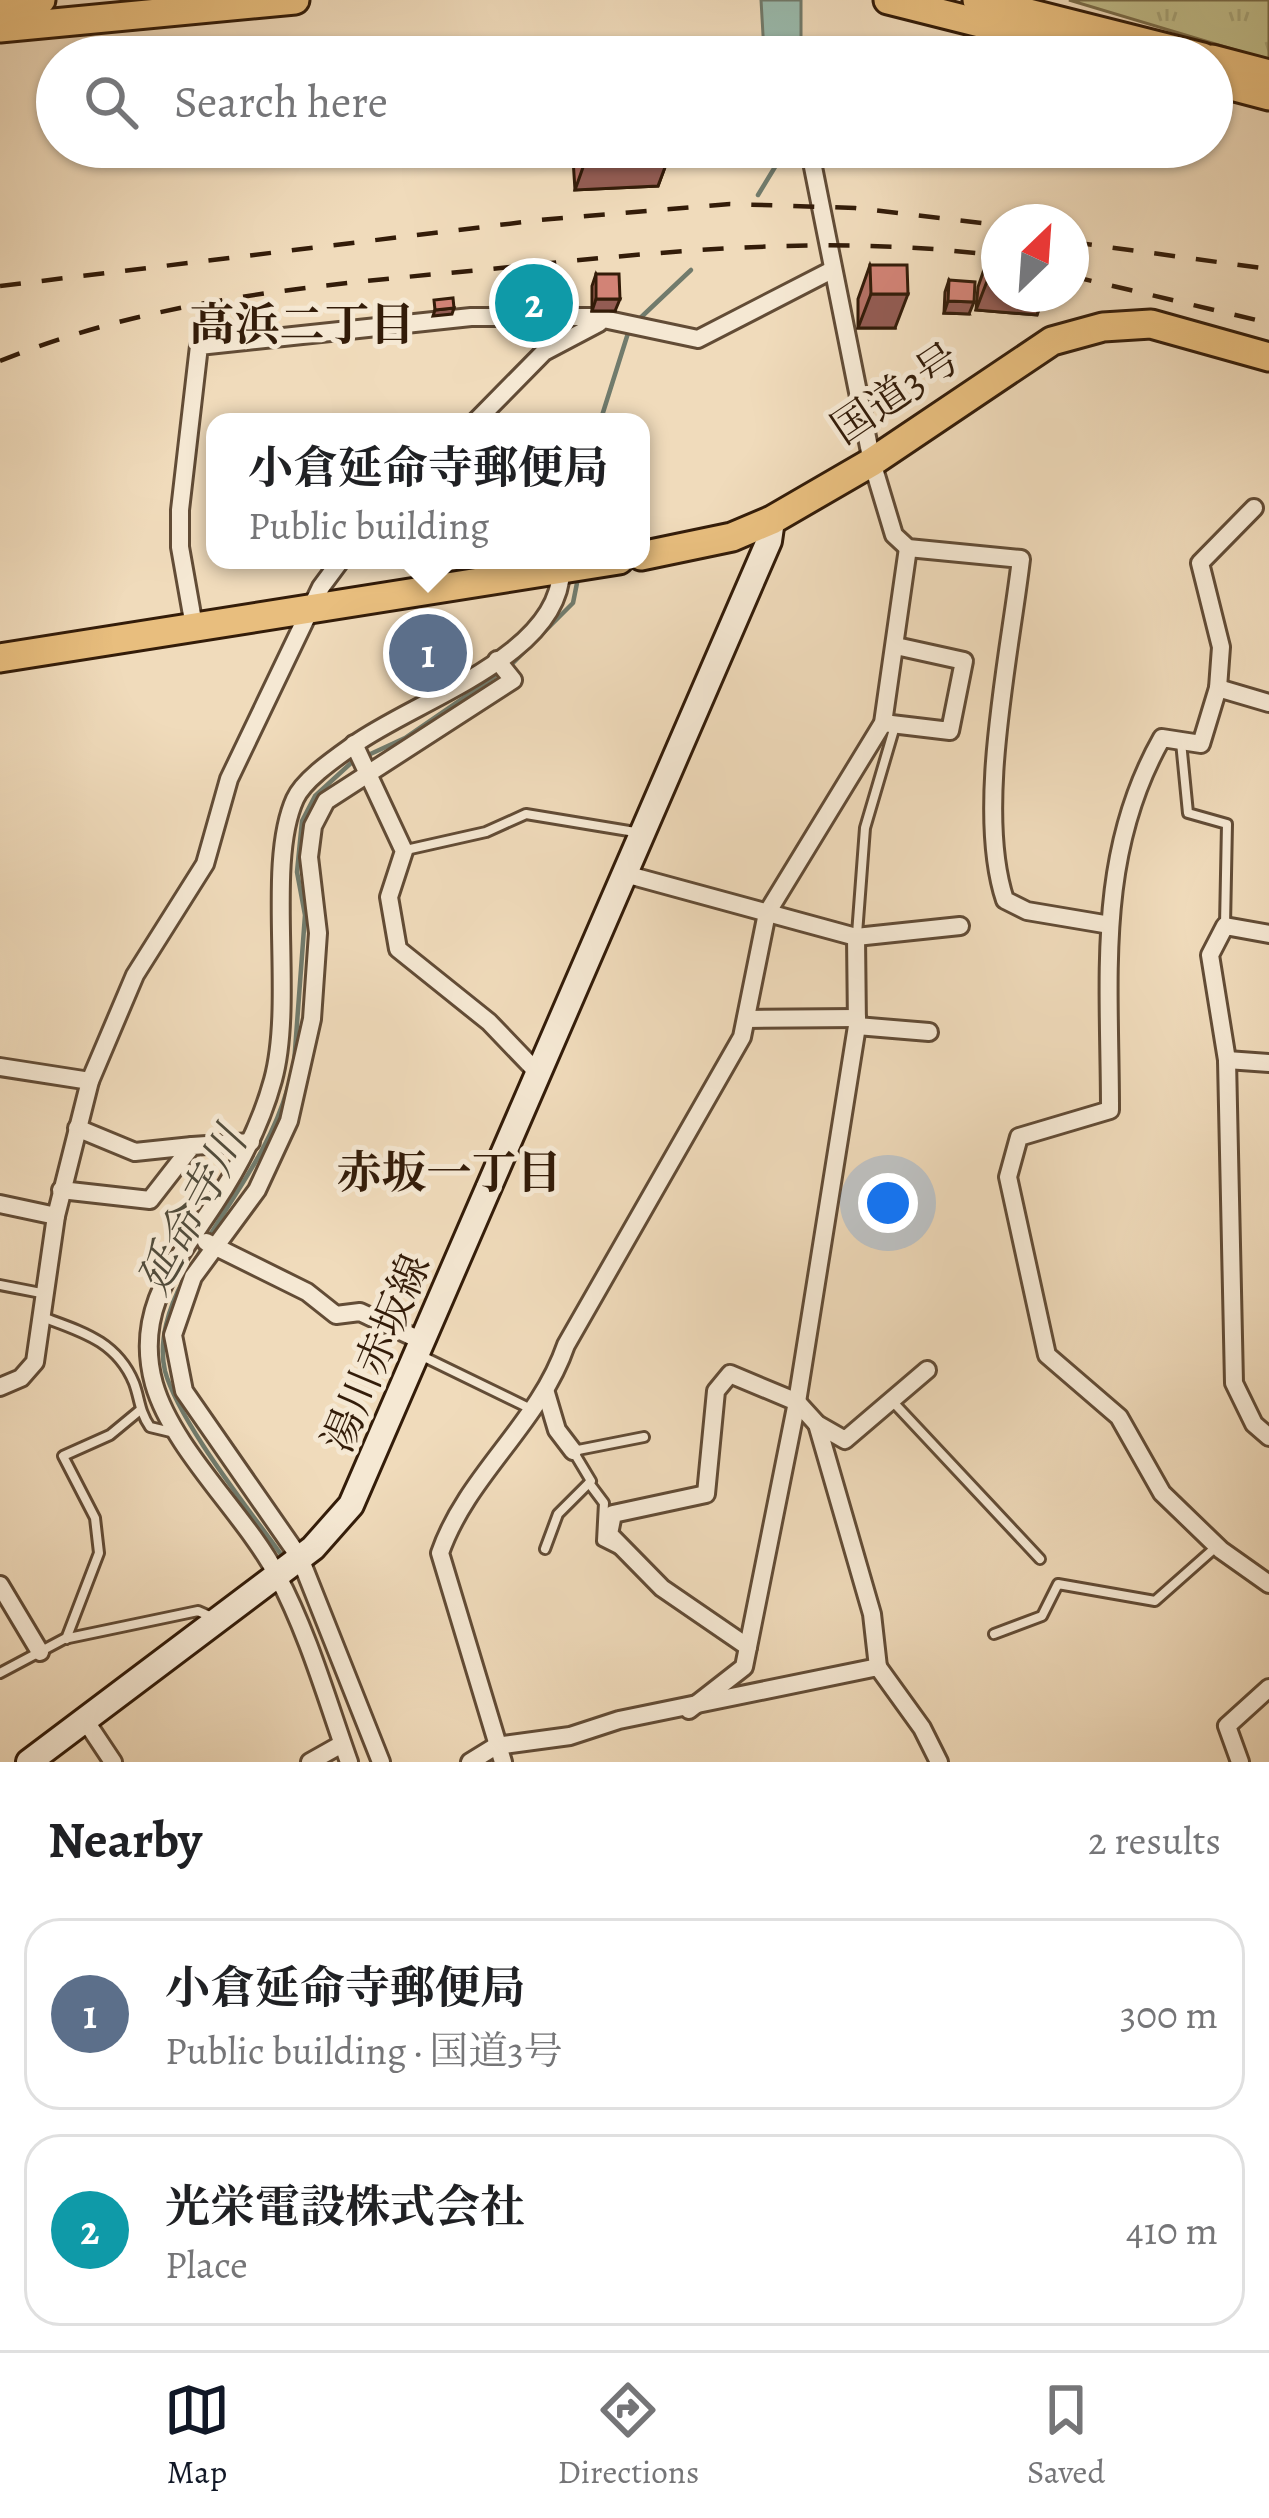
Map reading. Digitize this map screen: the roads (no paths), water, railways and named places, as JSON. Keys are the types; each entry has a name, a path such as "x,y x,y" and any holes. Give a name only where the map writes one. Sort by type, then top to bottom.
{"highway":[{"path":"0,4 41,0"},
{"path":"0,28 295,0"},
{"path":"888,0 1031,36"},
{"path":"977,0 1120,36"},
{"path":"1233,65 1269,74"},
{"path":"1233,87 1269,96"},
{"name":"国道3号","path":"650,554 732,537 772,520 872,462 1052,341 1151,324 1269,357"},
{"path":"0,658 567,569"}],"main road":[{"name":"湯川赤坂線","path":"29,1762 300,1558 351,1505 769,541 772,520"}],"street":[{"path":"813,168 872,462 894,535 908,548 1022,559 996,765 997,874 1005,900 1027,911 1110,926"},
{"path":"485,413 544,352 599,322 624,322 698,339 832,270"},
{"path":"194,626 180,547 180,510 199,346 471,317 594,317 599,322"},
{"path":"1254,508 1200,563 1221,647 1218,688 1201,744 1162,737 1133,789 1114,863 1110,1110 1019,1137 1008,1178 1047,1355 1119,1417 1162,1492 1217,1546 1269,1584"},
{"path":"499,1754 440,1553 451,1520 546,1393 566,1346 742,1037 767,913 890,724 908,548"},
{"path":"0,1387 21,1378 35,1362 41,1292 90,1081 135,975 205,864 230,779 336,569"},
{"path":"349,1762 277,1574 154,1386 150,1345 159,1291 189,1235 212,1208 251,1142 273,1080 283,989 285,848 295,800 354,745 497,660 543,625 584,569"},
{"path":"890,724 950,731 964,661 896,646"},
{"path":"381,1762 300,1558 184,1391 172,1335 179,1306 214,1246 257,1190 289,1121 314,994 318,933 309,857 313,826 326,800 513,680 497,660"},
{"path":"1218,688 1269,703"},
{"path":"418,705 430,733"},
{"path":"354,745 404,851 389,897 398,949 489,1022 537,1072"},
{"path":"625,874 856,937 960,926"},
{"path":"1269,934 1225,926 1210,955 1227,1060 1234,1383 1254,1424 1269,1437"},
{"path":"689,1709 744,1667 797,1402 857,1022 856,937"},
{"path":"283,989 314,994"},
{"path":"746,1019 857,1022 928,1032"},
{"path":"1227,1060 1269,1063"},
{"path":"0,1067 90,1081"},
{"path":"77,1128 135,1152 251,1142"},
{"path":"62,1190 150,1200 192,1146"},
{"path":"0,1204 56,1216"},
{"path":"189,1235 307,1292 336,1315 360,1312 422,1348"},
{"path":"748,1647 662,1588 609,1534 613,1514 706,1494 716,1391 730,1374 797,1402 817,1424 845,1440 927,1370"},
{"path":"546,1393 557,1430 574,1451"},
{"path":"817,1424 872,1614 878,1667 922,1727 939,1762"},
{"path":"0,1585 40,1652"},
{"path":"470,1762 878,1667"},
{"path":"1240,1762 1227,1726 1269,1688"},
{"path":"86,1720 113,1762"},
{"path":"310,1762 342,1744"}],"lane":[{"path":"856,937 865,828 890,724"},
{"path":"1181,741 1188,813 1227,824 1225,926"},
{"path":"404,851 486,832 526,814 642,833"},
{"path":"0,1285 41,1292"},
{"path":"38,1316 113,1349 135,1385 140,1411 150,1427 182,1435"},
{"path":"422,1348 533,1410"},
{"path":"893,1402 1040,1559"},
{"path":"66,1639 99,1552 94,1518 63,1456 110,1435 140,1411"},
{"path":"545,1549 558,1514 589,1483 590,1476 574,1451 644,1437"},
{"path":"589,1483 604,1503 602,1541 625,1550"},
{"path":"994,1634 1042,1616 1058,1583 1155,1601 1217,1546"},
{"path":"0,1672 66,1639 198,1611 218,1619"}],"waterway":[{"name":"延命寺川","path":"758,195 774,168"},
{"name":"延命寺川","path":"636,322 691,270"},
{"name":"延命寺川","path":"603,413 629,330"},
{"name":"延命寺川","path":"510,666 573,603 578,578"},
{"name":"延命寺川","path":"294,1064 305,915 297,872 302,821 315,796 351,763 405,738 501,672"},
{"path":"192,1266 258,1157 288,1087"},
{"path":"183,1281 166,1324 165,1371 200,1441 285,1560"}],"railway":[{"path":"0,286 540,220 730,204 855,208 981,223"},
{"path":"1089,244 1269,269"},
{"path":"0,361 59,339 180,308 365,281 744,248 872,246 981,254"},
{"path":"1089,280 1269,323"}],"place":[{"name":"光栄電設株式会社","path":"534,303"},
{"name":"小倉延命寺郵便局","path":"428,653"}],"district":[{"name":"高浜二丁目","path":"302,325"},
{"name":"赤坂一丁目","path":"449,1173"}]}
